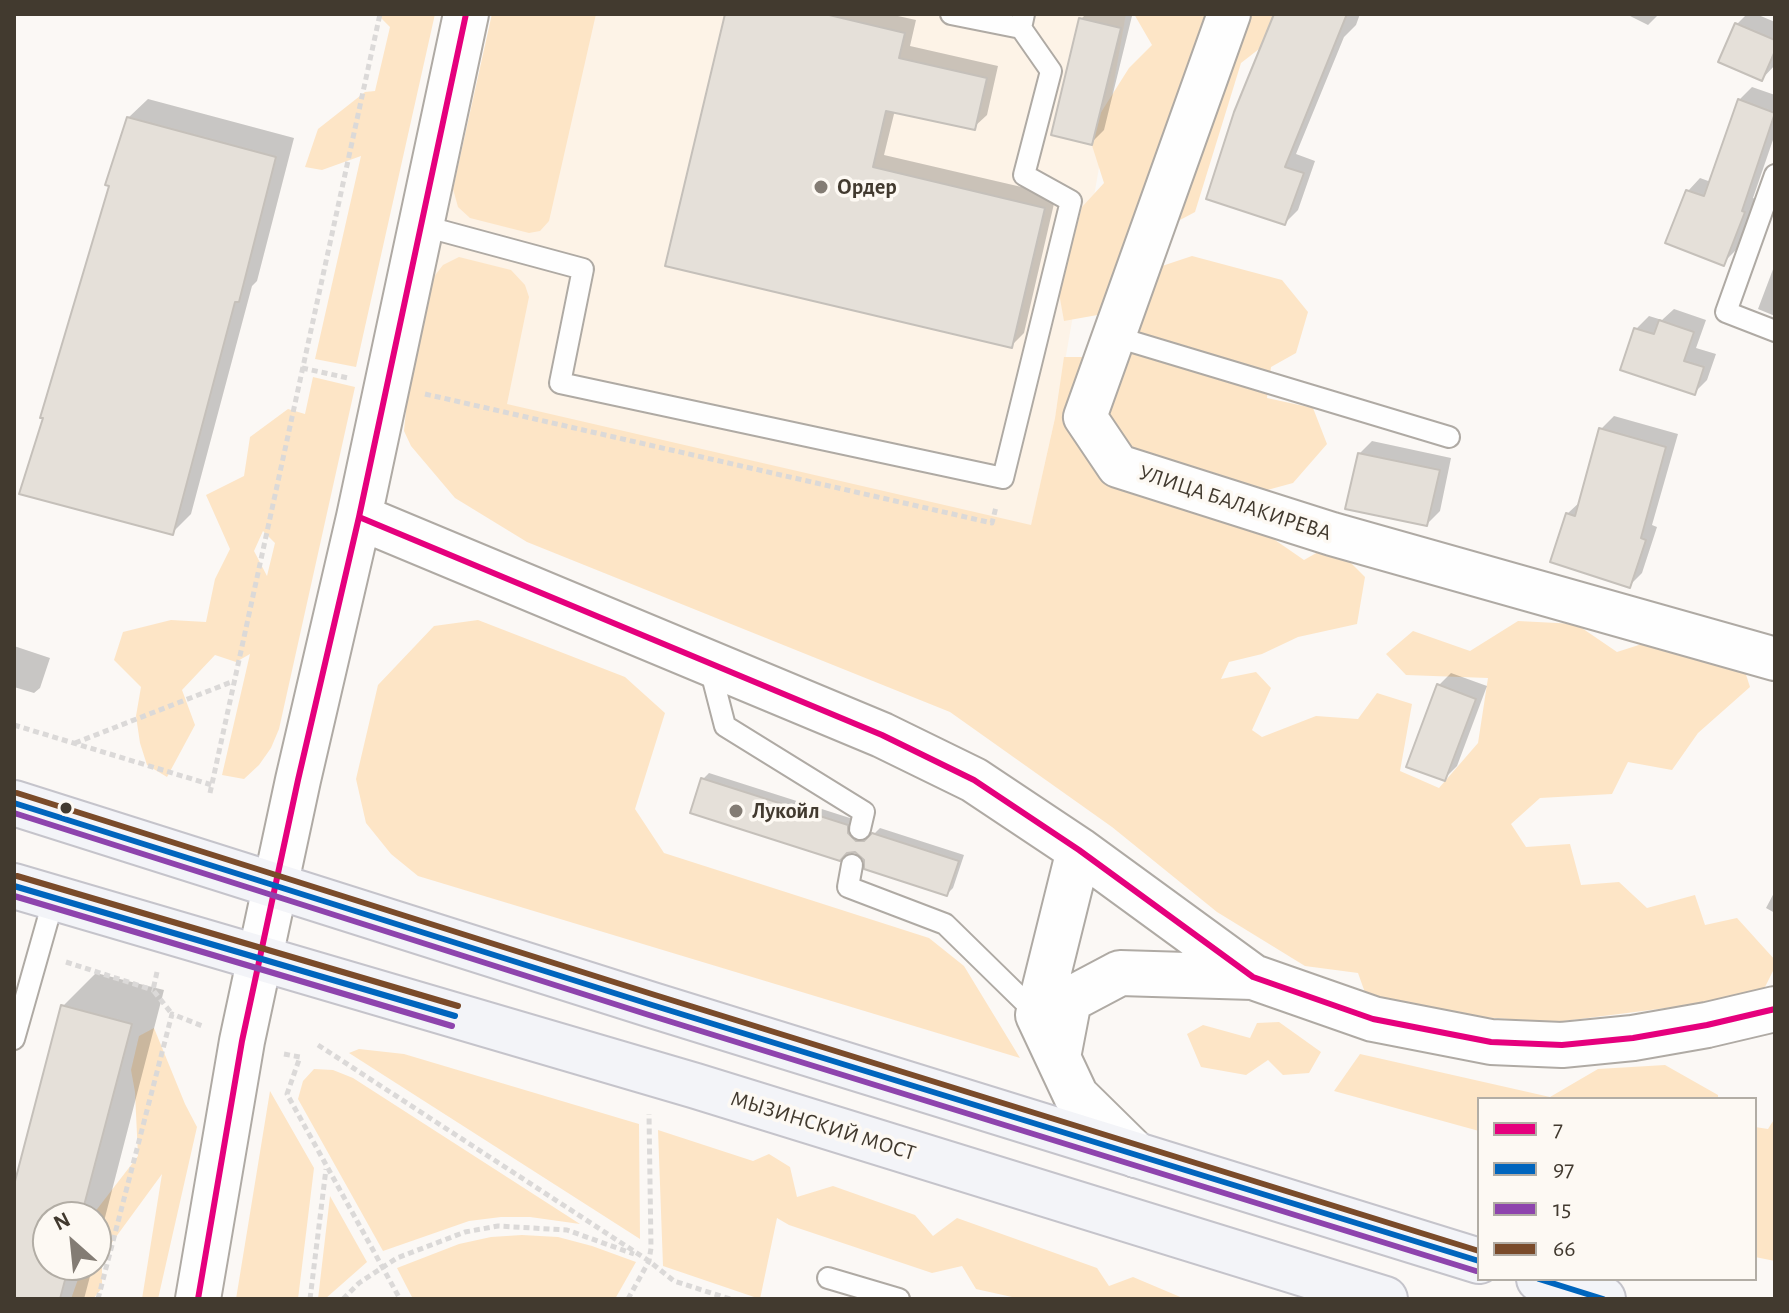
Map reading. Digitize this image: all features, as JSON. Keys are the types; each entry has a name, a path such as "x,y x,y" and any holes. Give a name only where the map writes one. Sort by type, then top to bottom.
{"main road":[{"path":"14,803 1477,1260"},
{"name":"МЫЗИНСКИЙ МОСТ","path":"34,892 696,1086 1385,1299"},
{"path":"1545,1281 1603,1299"}],"street":[{"path":"198,1299 242,1041 359,517 466,14"},
{"name":"УЛИЦА БАЛАКИРЕВА","path":"1229,14 1085,417 1118,466 1332,534 1775,659"},
{"path":"359,517 882,735 974,780 1079,850 1253,977 1373,1019 1491,1042 1562,1045 1633,1038 1775,1009"},
{"path":"1079,850 1038,1015 1076,1096 1136,1155"},
{"path":"1058,1058 1069,1000 1120,973 1253,977"}],"lane":[{"path":"420,225 583,269 560,383 1003,478 1071,201 1024,175 1051,71 1022,21 951,14"},
{"path":"1775,175 1726,312 1775,331"},
{"path":"1113,336 1449,437"},
{"path":"709,664 725,726 864,812 860,829"},
{"path":"852,865 848,887 945,924 1038,1015"},
{"path":"14,1039 38,953 34,892"},
{"path":"828,1278 899,1299"}],"path":[{"path":"210,793 380,14"},
{"path":"302,368 357,380"},
{"path":"423,394 992,523 1003,478"},
{"path":"75,743 235,680"},
{"path":"14,725 212,785"},
{"path":"38,953 153,990 172,1014 210,1029"},
{"path":"153,990 157,971"},
{"path":"98,1299 172,1014"},
{"path":"318,1045 649,1261 674,1281 730,1299"},
{"path":"284,1054 300,1057 287,1094 400,1299"},
{"path":"628,1299 649,1261 651,1248 649,1114"},
{"path":"310,1299 326,1168"},
{"path":"343,1299 397,1258 465,1232 498,1226 567,1230 649,1261"}],"shaded area":[{"path":"377,14 435,14 356,367 315,359 361,156 322,170 305,167 318,129 365,92 375,91 390,27"},
{"path":"492,14 1126,14 1055,418 1018,585 404,431 408,391"},
{"path":"492,14 596,14 549,221 540,231 529,233 470,218 458,207 453,189"},
{"path":"1134,14 1277,14 1281,32 1241,63 1195,212 1165,228 1135,212 1103,314 1064,321 1059,293 1082,207 1104,183 1088,133 1129,68 1152,45"},
{"path":"1192,256 1282,280 1308,312 1296,353 1271,367 1267,398 1313,408 1327,444 1293,483 1249,495 1246,520 1304,560 1332,544 1365,577 1357,624 1298,637 1262,654 1229,662 1221,679 1256,672 1271,688 1252,730 1262,737 1316,716 1358,719 1377,693 1412,704 1400,771 1439,788 1478,743 1488,678 1406,675 1386,654 1413,631 1470,651 1518,621 1576,624 1617,652 1676,633 1740,656 1750,687 1698,733 1672,770 1628,762 1612,794 1540,798 1511,824 1526,847 1570,844 1581,885 1619,882 1647,908 1695,895 1705,925 1737,918 1775,960 1775,967 1761,995 1710,1014 1674,1007 1556,1022 1419,1013 1368,1001 1358,973 1305,966 1217,912 1112,827 950,712 527,542 455,498 411,446 404,431 408,391 433,278 443,265 459,257 511,270 525,285 529,297 507,404 1031,525 1055,418 1064,357 1121,357 1153,269"},
{"path":"313,377 355,387 279,729 271,748 244,779 222,775 250,654 236,662 215,655 182,690 195,725 167,777 147,765 140,743 136,716 141,687 114,660 123,632 171,620 206,622 215,579 230,549 206,495 244,476 250,437 288,409 305,414","holes":["263,531 275,543 267,576 254,551"]},
{"path":"478,620 625,677 665,713 635,809 664,853 929,938 964,966 1020,1058 418,876 391,854 366,823 356,779 378,685 434,626"},
{"path":"1279,1022 1321,1052 1309,1073 1283,1075 1268,1060 1246,1075 1201,1067 1187,1034 1203,1025 1250,1038 1257,1023"},
{"path":"154,1028 197,1127 158,1299 142,1299 162,1174 112,1242 112,1201 103,1201 138,1156 131,1070 139,1036"},
{"path":"359,1049 404,1054 639,1124 640,1239 349,1053"},
{"path":"1360,1054 1550,1097 1477,1097 1477,1130 1334,1091"},
{"path":"1665,1065 1718,1095 1550,1097 1598,1069"},
{"path":"314,1069 333,1070 353,1078 580,1224 530,1217 469,1221 383,1251 298,1099 303,1081"},
{"path":"270,1091 314,1168 298,1299 236,1299"},
{"path":"1775,1118 1775,1261 1757,1257 1757,1127 1768,1129"},
{"path":"658,1130 753,1161 769,1154 790,1167 797,1197 833,1186 915,1215 933,1236 957,1218 1097,1268 1109,1286 1133,1277 1185,1299 1021,1299 976,1289 962,1266 932,1273 789,1225 777,1218 760,1299 663,1266"},
{"path":"330,1196 367,1262 325,1299 318,1299"},
{"path":"491,1237 558,1237 636,1262 615,1299 413,1299 397,1268 459,1244"},
{"path":"77,1281 102,1281 102,1288 93,1299 71,1299"}],"building":[{"name":"Ордер","path":"725,14 825,14 905,33 899,58 987,78 975,130 886,111 873,167 1045,208 1012,348 665,266"},
{"path":"1274,14 1347,14 1285,167 1304,173 1285,225 1206,199 1234,112"},
{"path":"1079,18 1121,28 1092,145 1051,135"},
{"path":"1735,23 1775,40 1775,51 1762,81 1718,62"},
{"path":"1738,99 1775,113 1742,211 1745,212 1724,266 1665,243 1686,190 1704,196"},
{"path":"127,117 276,157 239,302 235,302 173,535 19,494 109,186 105,185"},
{"path":"1659,320 1694,332 1684,361 1704,367 1695,395 1620,370 1634,328 1654,334"},
{"path":"1599,428 1666,447 1641,538 1646,540 1630,588 1550,562 1566,513 1575,516"},
{"path":"1358,453 1440,470 1427,526 1345,509"},
{"path":"1437,684 1476,699 1445,781 1406,767"},
{"path":"701,778 848,825 848,833 856,841 864,841 872,833 959,861 947,896 864,869 864,860 855,852 847,853 840,861 690,813"},
{"path":"61,1005 132,1024 85,1201 32,1201 32,1281 65,1281 60,1299 14,1299 14,1185"}],"transit line":[{"name":"7","path":"198,1299 242,1041 359,517 466,14"},
{"name":"7","path":"359,517 882,735 974,780 1079,850 1253,977 1373,1019 1491,1042 1562,1045 1633,1038 1775,1009"},
{"name":"66","path":"17,793 1477,1250"},
{"name":"97","path":"14,803 652,1005 1477,1260"},
{"name":"15","path":"14,813 649,1015 1476,1271"},
{"name":"66","path":"17,876 458,1006"},
{"name":"97","path":"14,886 455,1016"},
{"name":"15","path":"14,896 452,1026"},
{"name":"97","path":"1545,1281 1603,1299"}],"place":[{"name":"Ордер","path":"821,187"},
{"name":"Лукойл","path":"736,811"}]}
